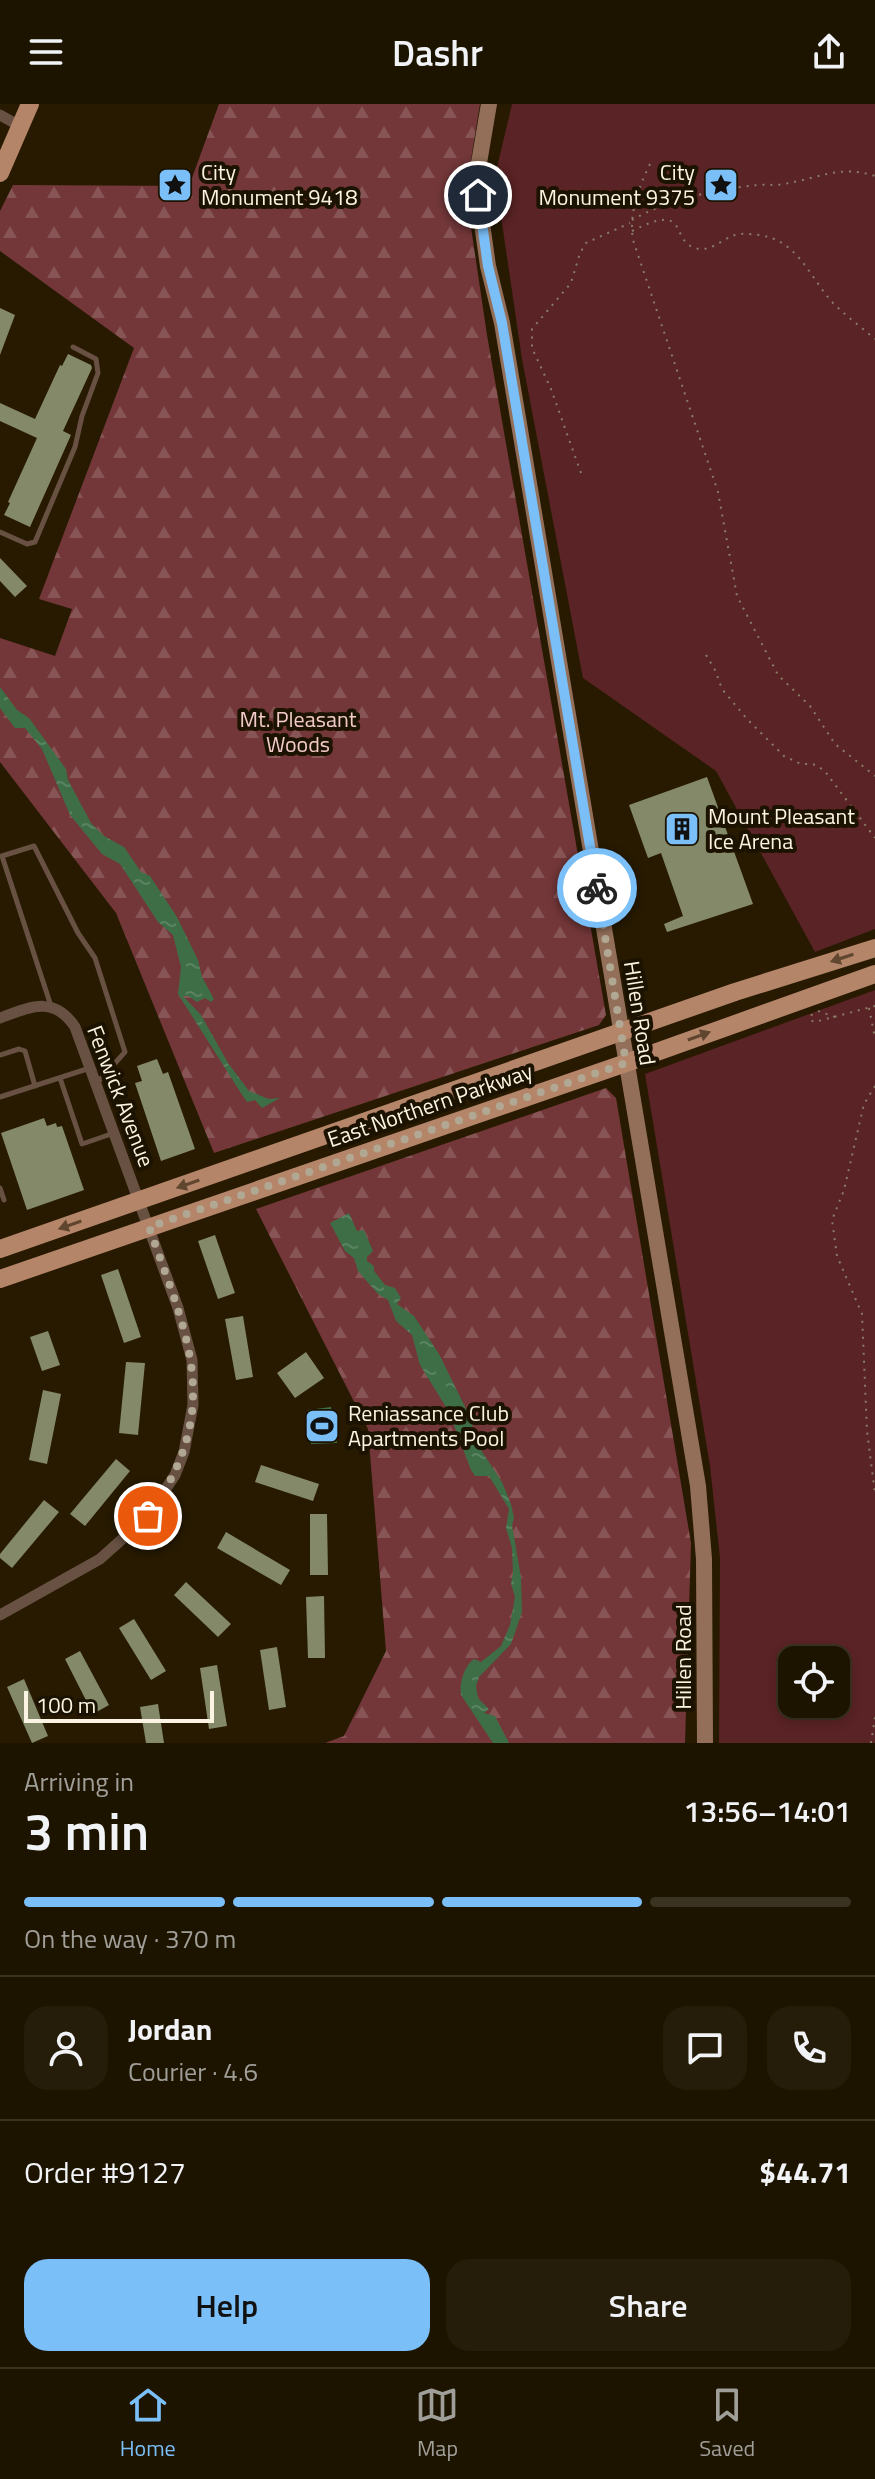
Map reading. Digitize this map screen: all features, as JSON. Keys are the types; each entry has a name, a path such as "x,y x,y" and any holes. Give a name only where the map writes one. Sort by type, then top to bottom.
{"main road":[{"path":"0,173 30,104"},
{"name":"East Northern Parkway","path":"0,1249 735,992 875,948"},
{"name":"East Northern Parkway","path":"0,1279 875,974"}],"street":[{"name":"Hillen Road","path":"489,104 477,180 483,241 502,323 702,1514 705,1743"},
{"path":"0,115 20,126"},
{"path":"0,1018 28,1008 55,1008"},
{"name":"Fenwick Avenue","path":"0,1615 76,1574 119,1545 148,1516 180,1463 193,1405 192,1360 178,1308 75,1027 67,1016 55,1008"}],"lane":[{"path":"0,532 27,544 35,542 75,447 98,366 96,359 73,347"},
{"path":"55,1008 2,856 34,846 78,933 95,958 122,1038 125,1052 96,1083"},
{"path":"0,1055 19,1049 25,1051 35,1086"},
{"path":"0,1097 91,1068"},
{"path":"60,1078 82,1144 114,1133"},
{"path":"0,1188 4,1200"}],"path":[{"path":"650,164 637,194 631,222 636,253 718,492 737,596 778,675 810,706 835,744 875,776"},
{"path":"581,473 551,389 532,348 532,329 571,283 586,243 660,206 727,189 784,184 850,169 875,176"},
{"path":"632,231 666,219 679,227 689,244 699,249 711,247 737,234 776,239 796,255 837,306 875,339"},
{"path":"706,655 722,689 747,719 784,756 824,770 875,838"},
{"path":"835,1017 819,1011 810,1018 815,1022 835,1017 869,1008 875,1006"},
{"path":"869,1008 875,1038"},
{"path":"875,1086 864,1104 844,1190 832,1220 837,1256 862,1314 867,1431 875,1494"},
{"path":"871,1743 875,1717"}],"shaded area":[{"path":"512,104 875,104 875,929 815,952 716,771 583,678 522,359 495,176"},
{"path":"875,990 875,1743 719,1743 720,1558 710,1466 645,1074"}],"green space":[{"name":"Mt. Pleasant Woods","path":"219,104 480,104 468,178 469,214 487,335 606,1015 599,1025 214,1153 116,913 0,762 0,638 55,656 72,609 39,599 134,348 0,251 0,211 13,185 189,186"},
{"path":"606,1088 616,1098 691,1543 685,1743 325,1743 344,1736 386,1651 368,1429 256,1209"}],"water":[{"path":"0,687 17,710 29,718 66,769 68,780 91,823 104,836 124,847 141,872 150,876 177,917 214,999 211,1002 205,998 197,1002 183,996 201,1015 228,1063 249,1091 269,1099 280,1098 262,1108 255,1100 247,1102 178,994 181,967 173,935 158,922 120,864 102,854 70,815 42,749 25,728 15,728 0,708"},
{"path":"349,1213 357,1231 364,1230 373,1251 367,1261 374,1266 374,1271 385,1285 395,1288 401,1298 397,1304 414,1316 439,1354 473,1423 473,1438 502,1482 511,1504 521,1578 522,1612 511,1644 479,1677 476,1686 478,1698 489,1709 484,1713 495,1716 509,1743 493,1743 461,1691 467,1666 474,1659 481,1662 501,1646 510,1625 515,1597 511,1583 512,1548 506,1528 509,1509 489,1476 475,1476 471,1470 449,1412 420,1365 412,1335 396,1321 388,1300 378,1294 358,1271 354,1258 345,1251 330,1223"},
{"name":"Reniassance Club Apartments Pool","path":"331,1407 337,1443 311,1444 308,1410"}],"building":[{"path":"0,308 15,315 0,355"},
{"path":"68,354 92,368 63,431 71,435 30,527 4,515 37,438 0,421 0,403 35,419"},
{"path":"0,558 27,586 15,597 0,581"},
{"name":"Mount Pleasant Ice Arena","path":"707,777 753,904 667,932 664,924 683,916 661,853 648,858 629,805"},
{"path":"157,1059 163,1074 168,1072 195,1149 161,1161 135,1083 142,1081 137,1066"},
{"path":"44,1118 47,1126 56,1123 57,1127 62,1126 84,1190 27,1210 1,1133"},
{"path":"215,1235 235,1293 218,1299 198,1241"},
{"path":"118,1269 141,1337 124,1343 101,1275"},
{"path":"243,1316 253,1377 236,1380 225,1319"},
{"path":"48,1331 60,1365 42,1371 30,1337"},
{"path":"306,1352 324,1378 295,1398 277,1373"},
{"path":"126,1362 145,1363 138,1435 119,1433"},
{"path":"43,1390 61,1394 47,1464 29,1460"},
{"path":"116,1459 130,1471 85,1526 70,1514"},
{"path":"261,1465 319,1484 313,1501 255,1482"},
{"path":"44,1500 59,1512 12,1568 0,1558 0,1554"},
{"path":"310,1514 327,1514 328,1575 310,1575"},
{"path":"226,1532 290,1570 281,1585 217,1548"},
{"path":"186,1582 231,1624 218,1637 174,1595"},
{"path":"324,1596 325,1658 308,1658 306,1597"},
{"path":"134,1619 166,1671 151,1680 119,1628"},
{"path":"277,1647 286,1707 269,1710 260,1650"},
{"path":"80,1651 109,1705 93,1714 65,1659"},
{"path":"217,1665 227,1726 209,1729 200,1668"},
{"path":"24,1679 48,1736 32,1743 7,1687"},
{"path":"158,1704 164,1743 146,1743 140,1707"}],"way so far":[{"path":"148,1516 175,1475 184,1452 194,1384 188,1342 149,1227 626,1063 597,888"}],"place":[{"name":"City Monument 9418","path":"175,185"},
{"name":"City Monument 9375","path":"721,185"},
{"name":"Mount Pleasant Ice Arena","path":"682,829"},
{"name":"Reniassance Club Apartments Pool","path":"322,1426"}],"route":[{"path":"478,195 483,241 502,323 597,888"}]}
